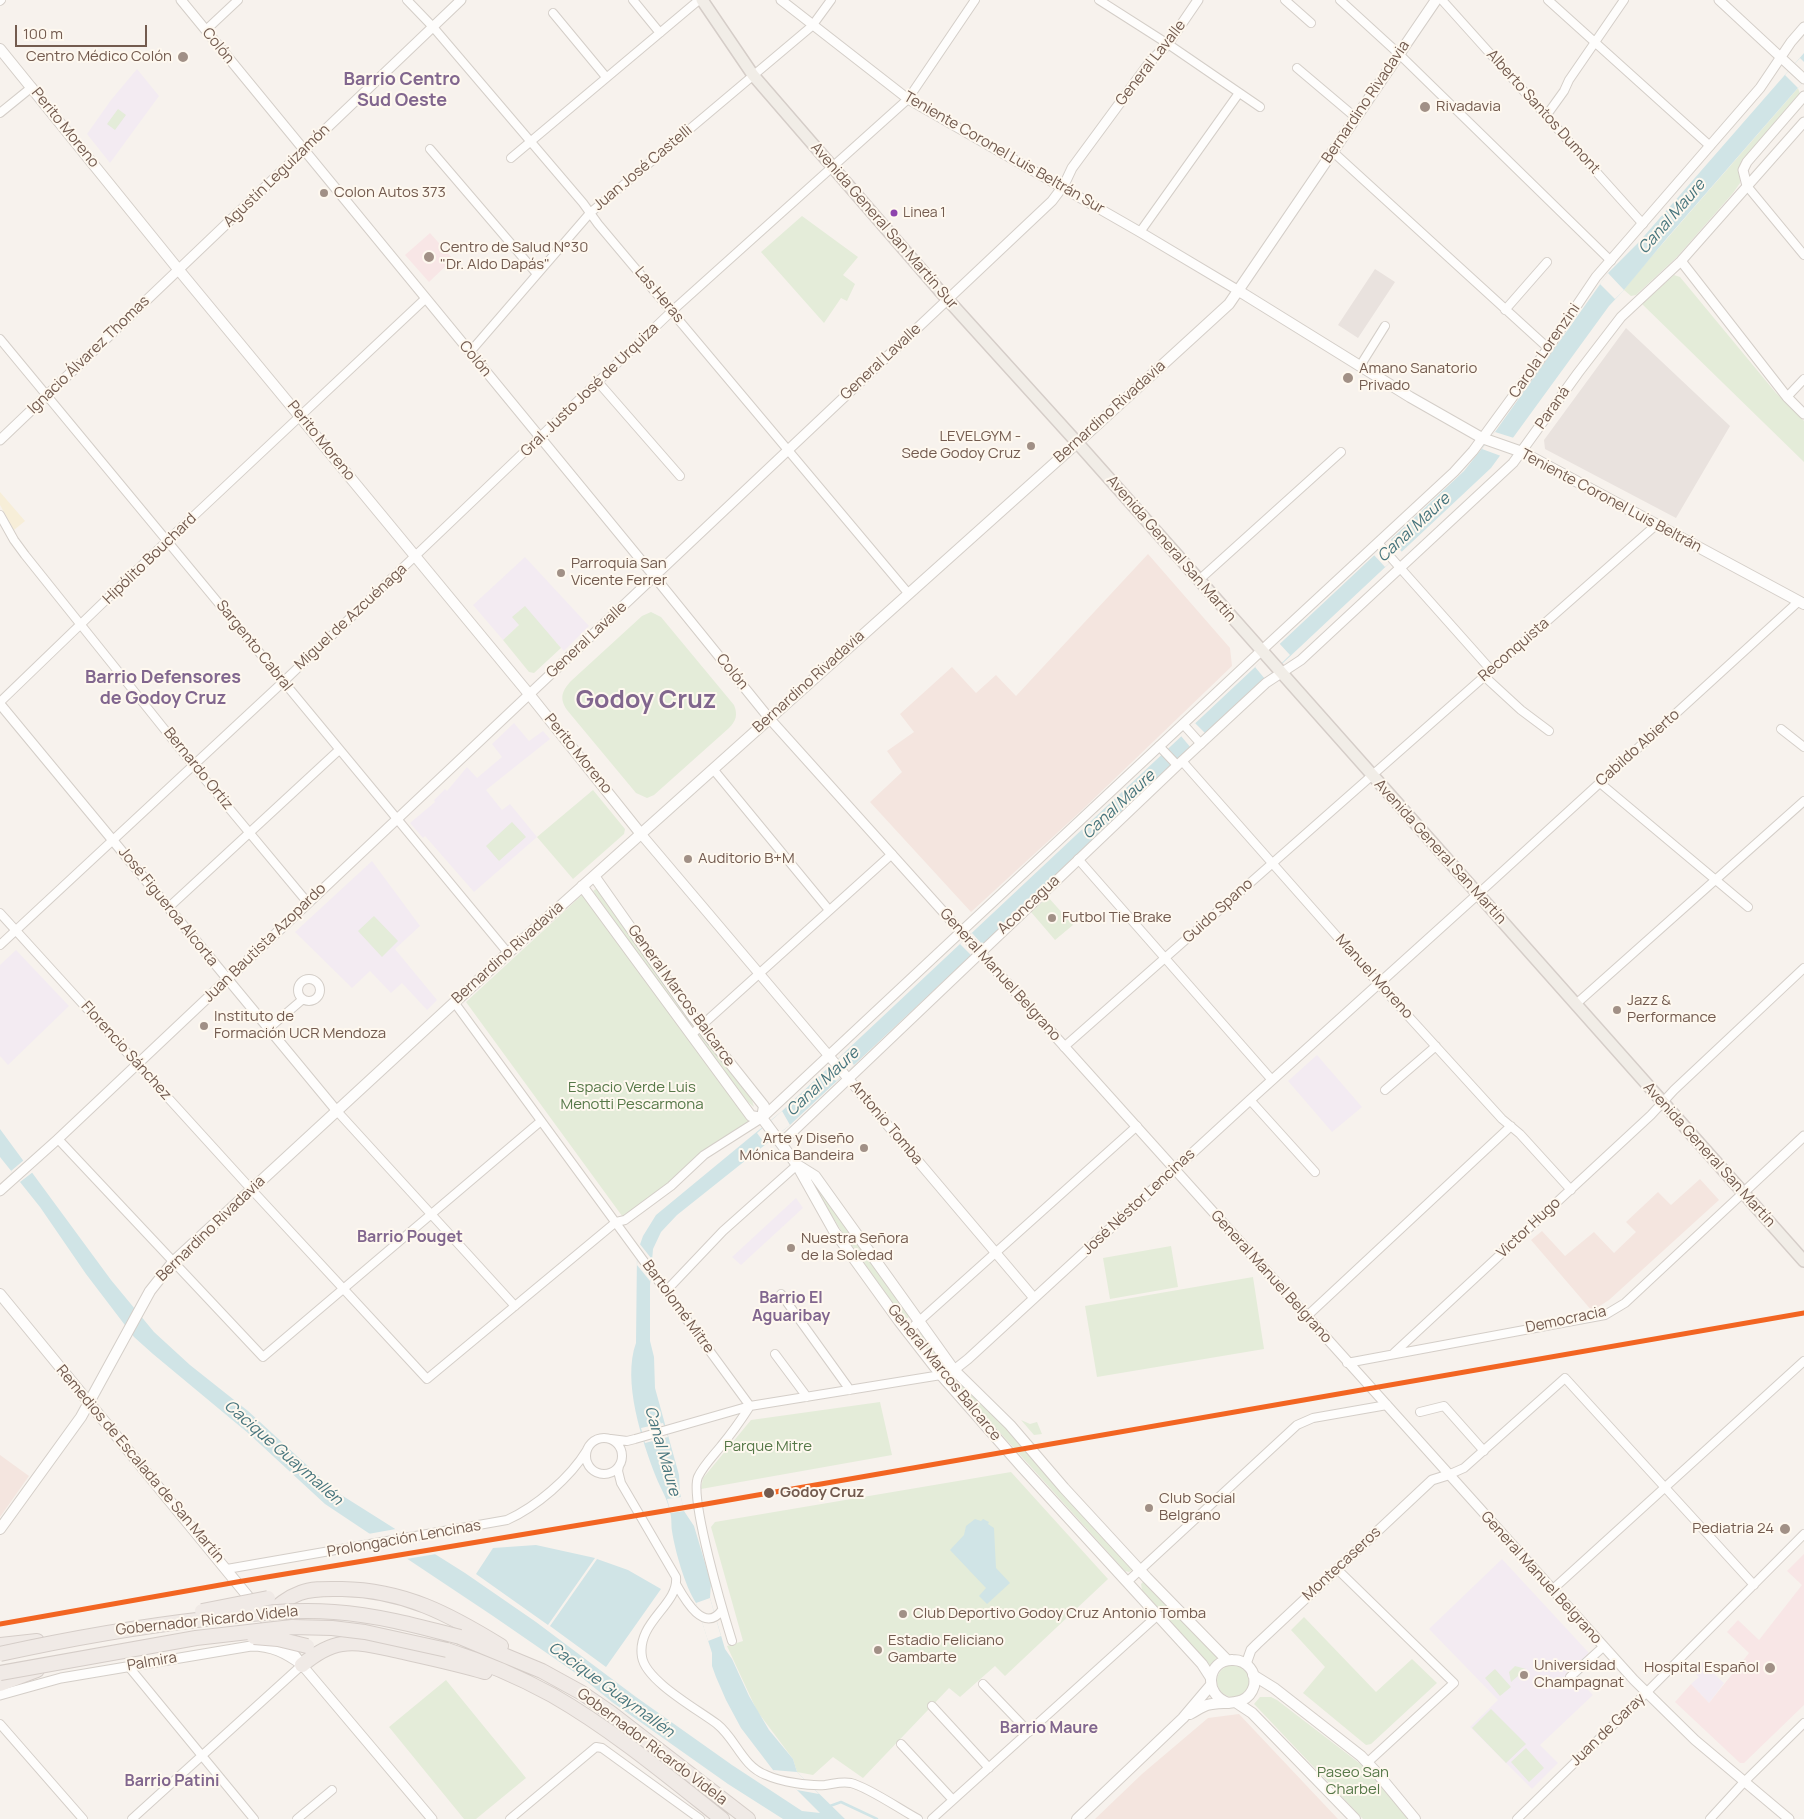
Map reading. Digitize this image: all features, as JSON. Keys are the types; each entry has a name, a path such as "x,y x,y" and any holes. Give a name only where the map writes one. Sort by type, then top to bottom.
{"highway":[{"path":"265,1618 282,1602 301,1592 331,1589 380,1592 414,1601 446,1614 542,1671"},
{"path":"0,1645 105,1632 268,1598"},
{"name":"Gobernador Ricardo Videla","path":"0,1654 105,1632 217,1617 303,1611 355,1614 394,1620 460,1637 542,1671 598,1703 748,1819"},
{"name":"Gobernador Ricardo Videla","path":"0,1673 196,1638 269,1629 315,1627 365,1632 447,1650 498,1669 553,1696 623,1742 718,1816"},
{"path":"196,1638 270,1638 307,1646"},
{"path":"302,1665 313,1656 334,1646 363,1644 460,1665 553,1696"},
{"path":"0,1684 65,1660"},
{"path":"716,1794 756,1819"}],"main road":[{"name":"Avenida General San Martín Sur","path":"701,0 753,75 948,299 1077,443"},
{"name":"Bernardino Rivadavia","path":"0,1529 71,1432 89,1404 155,1283 173,1262 508,953 1077,443 1229,304 1436,0"},
{"name":"Perito Moreno","path":"0,49 178,270 416,556 641,834"},
{"name":"Teniente Coronel Luis Beltrán","path":"1238,291 1360,366 1486,439 1522,452 1801,602"},
{"name":"Avenida General San Martín","path":"1077,443 1804,1261"},
{"name":"General Marcos Balcarce","path":"594,876 701,1026 764,1106 764,1121"},
{"name":"General Marcos Balcarce","path":"582,886 751,1116 764,1121 798,1165 834,1231 907,1332 941,1375 1020,1466 1202,1664 1211,1682"},
{"name":"General Marcos Balcarce","path":"798,1165 815,1176 954,1370 1016,1432 1064,1488 1227,1660"},
{"name":"Remedios de Escalada de San Martín","path":"0,1294 226,1569 302,1665"},
{"path":"1077,1819 1183,1718 1211,1682 1216,1668 1227,1660 1237,1660 1246,1664 1254,1675 1368,1762 1415,1819"},
{"path":"1183,1718 1207,1705 1233,1703 1245,1699 1251,1693 1254,1675"},
{"path":"1211,1682 1218,1698 1252,1713 1355,1819"}],"street":[{"name":"Colón","path":"181,0 769,718"},
{"path":"206,30 238,0"},
{"name":"Las Heras","path":"408,0 590,213 908,593"},
{"name":"Agustín Leguizamón","path":"178,270 462,0"},
{"path":"633,0 660,32"},
{"path":"511,158 660,32 701,0"},
{"name":"Teniente Coronel Luis Beltrán Sur","path":"781,0 908,99 1140,232 1238,291"},
{"name":"Juan José Castelli","path":"470,352 590,213 812,26 831,0"},
{"name":"Gral. Justo José de Urquiza","path":"416,556 672,311 908,99 975,0"},
{"path":"1099,0 1168,44 1260,107"},
{"name":"General Lavalle","path":"529,694 1052,200 1062,188 1072,168 1150,62 1168,44 1198,0"},
{"path":"1285,0 1311,23"},
{"path":"1340,0 1399,54 1611,261"},
{"name":"Alberto Santos Dumont","path":"1442,0 1643,224"},
{"path":"1548,0 1710,146"},
{"path":"1546,116 1624,0"},
{"path":"1719,0 1804,78"},
{"path":"553,13 606,77"},
{"name":"Carola Lorenzini","path":"764,1121 1380,545 1486,439 1596,277 1760,88 1790,42 1804,27"},
{"path":"1298,68 1355,118"},
{"path":"0,114 32,87"},
{"path":"1140,232 1239,93"},
{"path":"1804,96 1747,162 1743,170 1747,186 1804,255"},
{"name":"Paraná","path":"1278,670 1301,660 1513,463 1578,373 1622,317 1681,261 1804,122"},
{"path":"430,149 537,274"},
{"path":"1332,151 1548,348"},
{"path":"1681,261 1787,397 1804,414"},
{"path":"1505,310 1547,262"},
{"name":"Ignacio Álvarez Thomas","path":"0,440 178,270"},
{"name":"Hipólito Bouchard","path":"0,703 167,541 426,299"},
{"path":"1360,366 1385,326"},
{"name":"Sargento Cabral","path":"0,339 508,953"},
{"path":"1787,397 1804,379"},
{"path":"598,382 680,476"},
{"path":"1199,580 1341,452"},
{"name":"Bernardo Ortiz","path":"0,515 19,548 82,624 193,765 308,903"},
{"name":"Reconquista","path":"1372,775 1656,525"},
{"path":"1380,545 1491,670"},
{"name":"Miguel de Azcuénaga","path":"0,945 416,556"},
{"name":"Cabildo Abierto","path":"1478,894 1801,602"},
{"name":"Aconcagua","path":"778,1139 1078,859 1199,742 1266,683 1278,670"},
{"path":"1484,676 1521,710 1549,731"},
{"name":"Juan Bautista Azopardo","path":"0,1191 138,1064 529,694"},
{"name":"José Figueroa Alcorta","path":"0,703 336,1110"},
{"name":"General Manuel Belgrano","path":"769,718 1175,1168 1347,1363 1387,1405 1603,1647 1646,1693 1695,1740 1789,1819"},
{"path":"1185,727 1199,742"},
{"path":"1781,729 1804,747"},
{"name":"Manuel Moreno","path":"1162,749 1178,763 1273,862 1379,984 1502,1119 1511,1126 1571,1190"},
{"path":"168,908 339,750"},
{"path":"713,769 829,910"},
{"name":"Guido Spano","path":"1064,1047 1372,775"},
{"path":"1600,783 1748,907"},
{"path":"1576,1004 1804,802"},
{"name":"Antonio Tomba","path":"641,834 1034,1298"},
{"path":"691,1035 892,854"},
{"path":"1078,859 1272,1080"},
{"name":"José Néstor Lencinas","path":"750,1406 941,1375 954,1370 1478,894"},
{"name":"Florencio Sánchez","path":"0,913 427,1379 515,1306"},
{"name":"Victor Hugo","path":"1394,1353 1651,1115 1662,1102 1804,968"},
{"path":"268,1029 303,999"},
{"name":"Bartolomé Mitre","path":"454,1002 750,1406"},
{"path":"1385,1090 1436,1046"},
{"path":"1250,1100 1315,1172"},
{"path":"336,1110 515,1306 616,1222 625,1220 671,1186 696,1161 714,1148 764,1121"},
{"path":"58,1139 263,1357 541,1121"},
{"path":"907,1332 1137,1126"},
{"path":"1306,1317 1511,1126"},
{"path":"1743,1192 1804,1136"},
{"path":"666,1290 723,1231 798,1165"},
{"name":"Democracia","path":"1347,1363 1605,1315 1625,1302 1743,1192"},
{"path":"781,1294 850,1390"},
{"path":"1422,1327 1419,1333 1421,1340 1432,1346"},
{"path":"775,1354 807,1396"},
{"path":"1552,1590 1804,1361"},
{"path":"1448,1475 1464,1468 1565,1378 1754,1585"},
{"path":"1127,1582 1297,1425 1313,1418 1387,1405"},
{"path":"595,1472 588,1465 586,1450 596,1439 627,1441 750,1406"},
{"path":"732,1641 722,1610 698,1505 696,1483 698,1476 705,1466 737,1426 750,1406"},
{"path":"1420,1412 1444,1406 1484,1451"},
{"path":"639,1438 624,1451 618,1471 621,1483 672,1569 676,1584 688,1605 706,1618 716,1616 722,1610"},
{"path":"610,1439 619,1446 622,1456"},
{"name":"Prolongación Lencinas","path":"226,1569 507,1520 533,1506 567,1475 586,1450"},
{"path":"606,1474 611,1473 619,1466"},
{"path":"567,1475 585,1470 606,1474 621,1483"},
{"name":"Montecaseros","path":"1246,1664 1250,1650 1432,1480 1448,1475"},
{"name":"Juan de Garay","path":"1517,1819 1804,1534"},
{"path":"1337,1569 1454,1683 1368,1762"},
{"path":"676,1584 673,1592 642,1639 642,1660 653,1678 722,1728 754,1769 767,1776 809,1784 826,1785 843,1782 857,1784 918,1819"},
{"path":"932,1819 1158,1615"},
{"name":"Palmira","path":"0,1695 61,1678 219,1651 262,1646 285,1653 302,1665"},
{"path":"1570,1677 1603,1647"},
{"path":"132,1819 302,1665"},
{"name":"Remedios de Escalada de San Martín","path":"302,1665 432,1819"},
{"path":"129,1666 254,1819"},
{"path":"983,1684 1029,1732"},
{"path":"932,1706 989,1768"},
{"path":"0,1724 83,1819"},
{"path":"1710,1819 1744,1782 1804,1724"},
{"path":"901,1744 953,1800"},
{"path":"510,1819 596,1747 602,1748 700,1819"},
{"path":"297,1819 332,1790"}],"shaded area":[{"path":"137,69 159,96 110,163 87,134 111,100"},
{"name":"Centro de Salud N°30 \"Dr. Aldo Dapás\"","path":"430,233 453,259 429,282 405,255"},
{"path":"1375,269 1395,282 1358,338 1338,325"},
{"path":"1626,328 1730,426 1676,518 1545,449 1544,440"},
{"path":"1148,554 1230,648 1232,666 1080,812 971,912 870,802 902,772 887,751 914,732 900,714 952,667 976,693 996,675 1016,696"},
{"path":"525,557 589,626 564,651 552,638 519,625 503,640 473,605"},
{"path":"514,723 529,741 543,731 550,739 486,790 502,810 510,804 537,837 474,892 425,836 423,838 410,823 435,802 434,800 445,789 447,791 467,767 477,778 502,757 492,744"},
{"path":"372,861 420,926 395,949 437,1000 427,1010 402,983 391,993 370,971 352,988 295,932"},
{"path":"16,950 69,1006 8,1065 0,1056 0,965"},
{"path":"1317,1055 1362,1107 1332,1132 1288,1081"},
{"path":"1700,1179 1719,1200 1609,1300 1592,1311 1531,1240 1542,1231 1565,1256 1594,1232 1614,1253 1636,1232 1626,1222 1658,1192 1671,1205"},
{"path":"796,1198 803,1208 741,1265 732,1257"},
{"path":"0,1455 29,1476 0,1517"},
{"name":"Hospital Español","path":"1804,1554 1804,1705 1744,1763 1740,1763 1675,1702 1691,1684 1709,1703 1749,1653 1727,1632 1738,1620 1759,1640 1802,1585 1787,1571"},
{"name":"Universidad Champagnat","path":"1502,1559 1589,1653 1570,1671 1593,1695 1540,1745 1558,1763 1532,1789 1470,1727 1498,1700 1429,1629"},
{"path":"1699,1660 1724,1683 1709,1703 1691,1684 1699,1677 1690,1669"},
{"path":"1239,1714 1338,1819 1095,1819 1142,1774 1208,1718"}],"green space":[{"path":"1798,88 1800,94 1740,169 1740,183 1733,193 1677,257 1636,295 1631,296 1624,290 1638,272"},
{"path":"118,109 126,115 115,130 107,124"},
{"path":"802,216 858,257 843,275 855,284 847,301 841,298 824,323 761,252"},
{"path":"1674,275 1680,277 1776,393 1804,421 1804,462 1642,304"},
{"path":"525,606 561,648 534,673 529,672 503,640 519,625 512,617"},
{"path":"651,612 661,617 734,705 736,715 729,728 654,795 647,798 636,793 567,710 562,698 565,688 571,681 642,616"},
{"path":"593,790 625,829 624,834 573,879 537,837"},
{"path":"512,822 526,837 499,861 486,846"},
{"path":"597,888 693,1025 690,1027 593,891"},
{"name":"Espacio Verde Luis Menotti Pescarmona","path":"582,895 751,1125 730,1138 625,1220 466,1002"},
{"name":"Futbol Tie Brake","path":"1048,897 1073,925 1055,940 1031,912"},
{"path":"374,916 398,941 382,957 358,931"},
{"path":"700,1034 752,1100 754,1107 748,1102 697,1036"},
{"path":"816,1186 909,1317 905,1320 842,1232 814,1187"},
{"path":"1171,1246 1178,1287 1110,1299 1103,1258"},
{"path":"1253,1277 1264,1349 1097,1377 1085,1306"},
{"path":"921,1332 942,1360 938,1363 917,1336"},
{"path":"958,1380 1000,1420 1133,1569 1129,1572 1125,1571 956,1384 955,1382"},
{"name":"Parque Mitre","path":"880,1402 892,1455 701,1489 703,1478 751,1420"},
{"path":"1021,1420 1030,1424 1037,1422 1042,1434 1034,1435"},
{"name":"Club Deportivo Godoy Cruz Antonio Tomba","path":"1011,1472 1108,1579 1005,1676 995,1666 960,1697 949,1688 863,1778 833,1757 813,1775 797,1772 793,1759 757,1711 727,1646 743,1641 711,1527 715,1522"},
{"path":"1144,1581 1217,1656 1210,1665 1142,1590 1141,1584"},
{"path":"1304,1617 1376,1692 1412,1659 1437,1683 1371,1744 1366,1745 1303,1693 1325,1667 1291,1630"},
{"path":"1233,1665 1239,1666 1244,1670 1248,1675 1248,1687 1244,1692 1239,1696 1233,1697 1227,1696 1222,1692 1218,1687 1217,1681 1218,1675 1222,1670 1227,1666"},
{"path":"1515,1666 1526,1669 1511,1682 1509,1672"},
{"path":"1495,1669 1511,1687 1500,1696 1485,1678"},
{"path":"446,1680 526,1778 476,1819 464,1819 389,1727"},
{"name":"Paseo San Charbel","path":"1260,1697 1271,1697 1277,1700 1367,1769 1408,1819 1363,1819 1254,1704"},
{"path":"1491,1709 1526,1744 1506,1763 1472,1728"},
{"path":"1526,1748 1544,1768 1529,1782 1511,1762"}],"sand":[{"path":"0,492 25,521 14,530 0,505"}],"water":[{"path":"1804,53 1804,81 1609,306 1491,468 790,1125 677,1215 661,1232 653,1249 650,1285 650,1341 654,1357 655,1388 679,1475 684,1511 694,1526 711,1583 710,1598 725,1649 769,1730 793,1759 797,1772 845,1819 783,1819 728,1784 612,1702 580,1676 493,1616 325,1504 248,1433 134,1337 86,1274 40,1207 0,1157 0,1129 111,1280 154,1332 190,1365 248,1411 335,1491 465,1573 536,1622 636,1697 732,1765 802,1811 820,1813 773,1770 741,1728 716,1677 712,1666 712,1653 696,1603 681,1568 673,1539 669,1507 645,1446 632,1393 632,1358 636,1343 637,1253 643,1236 656,1215 782,1111 1464,471 1495,432 1608,273 1638,243"},
{"path":"975,1519 981,1521 983,1519 994,1528 996,1568 1010,1583 987,1604 979,1596 986,1588 950,1550 964,1535 966,1526"},
{"path":"536,1545 595,1558 548,1625 476,1574 493,1548"},
{"path":"597,1559 628,1570 661,1589 606,1667 550,1626"}],"pier":[{"path":"1800,58 1804,62 1804,81 1798,88 1785,75"},
{"path":"1608,273 1624,290 1615,299 1600,284"},
{"path":"1495,432 1514,438 1501,456 1482,449"},
{"path":"1390,539 1402,552 1385,567 1374,555"},
{"path":"1279,643 1290,655 1265,679 1255,667"},
{"path":"1195,723 1206,734 1191,748 1181,736"},
{"path":"972,933 982,944 971,955 960,944"},
{"path":"844,1053 854,1065 836,1081 827,1070"},
{"path":"782,1111 790,1125 765,1144 757,1133"},
{"path":"24,1160 33,1172 20,1182 11,1171"},
{"path":"639,1243 651,1258 650,1281 637,1265"},
{"path":"663,1423 668,1437 645,1443 641,1428"},
{"path":"681,1497 684,1511 671,1513 667,1499"},
{"path":"396,1529 436,1554 406,1559 368,1534"},
{"path":"710,1598 721,1636 708,1641 696,1603"},
{"path":"773,1770 797,1772 819,1794 797,1790"}],"waterway":[{"path":"830,1806 841,1802 877,1819"}],"transit line":[{"path":"0,1624 237,1582 706,1504 1804,1313"}],"place":[{"name":"Centro Médico Colón","path":"183,57"},
{"name":"Rivadavia","path":"1425,107"},
{"name":"Colon Autos 373","path":"324,193"},
{"name":"Linea 1","path":"894,213"},
{"name":"Centro de Salud N°30 \"Dr. Aldo Dapás\"","path":"429,257"},
{"name":"Amano Sanatorio Privado","path":"1348,378"},
{"name":"LEVELGYM - Sede Godoy Cruz","path":"1031,446"},
{"name":"Parroquia San Vicente Ferrer","path":"561,573"},
{"name":"Auditorio B+M","path":"688,859"},
{"name":"Futbol Tie Brake","path":"1052,918"},
{"name":"Jazz & Performance","path":"1617,1010"},
{"name":"Instituto de Formación UCR Mendoza","path":"204,1026"},
{"name":"Arte y Diseño Mónica Bandeira","path":"864,1148"},
{"name":"Nuestra Señora de la Soledad","path":"791,1248"},
{"name":"Godoy Cruz","path":"769,1493"},
{"name":"Club Social Belgrano","path":"1149,1508"},
{"name":"Pediatria 24","path":"1785,1529"},
{"name":"Club Deportivo Godoy Cruz Antonio Tomba","path":"903,1614"},
{"name":"Estadio Feliciano Gambarte","path":"878,1650"},
{"name":"Hospital Español","path":"1770,1668"},
{"name":"Universidad Champagnat","path":"1524,1675"}],"district":[{"name":"Barrio Centro Sud Oeste","path":"402,90"},
{"name":"Barrio Defensores de Godoy Cruz","path":"163,688"},
{"name":"Godoy Cruz","path":"646,701"},
{"name":"Barrio Pouget","path":"410,1238"},
{"name":"Barrio El Aguaribay","path":"791,1308"},
{"name":"Barrio Maure","path":"1049,1729"},
{"name":"Barrio Patini","path":"172,1782"}],"water label":[{"name":"Canal Maure","path":"1672,217"},
{"name":"Canal Maure","path":"1414,528"},
{"name":"Canal Maure","path":"1119,805"},
{"name":"Canal Maure","path":"823,1082"},
{"name":"Canal Maure","path":"662,1451"},
{"name":"Cacique Guaymallén","path":"283,1453"},
{"name":"Cacique Guaymallén","path":"611,1690"}]}
